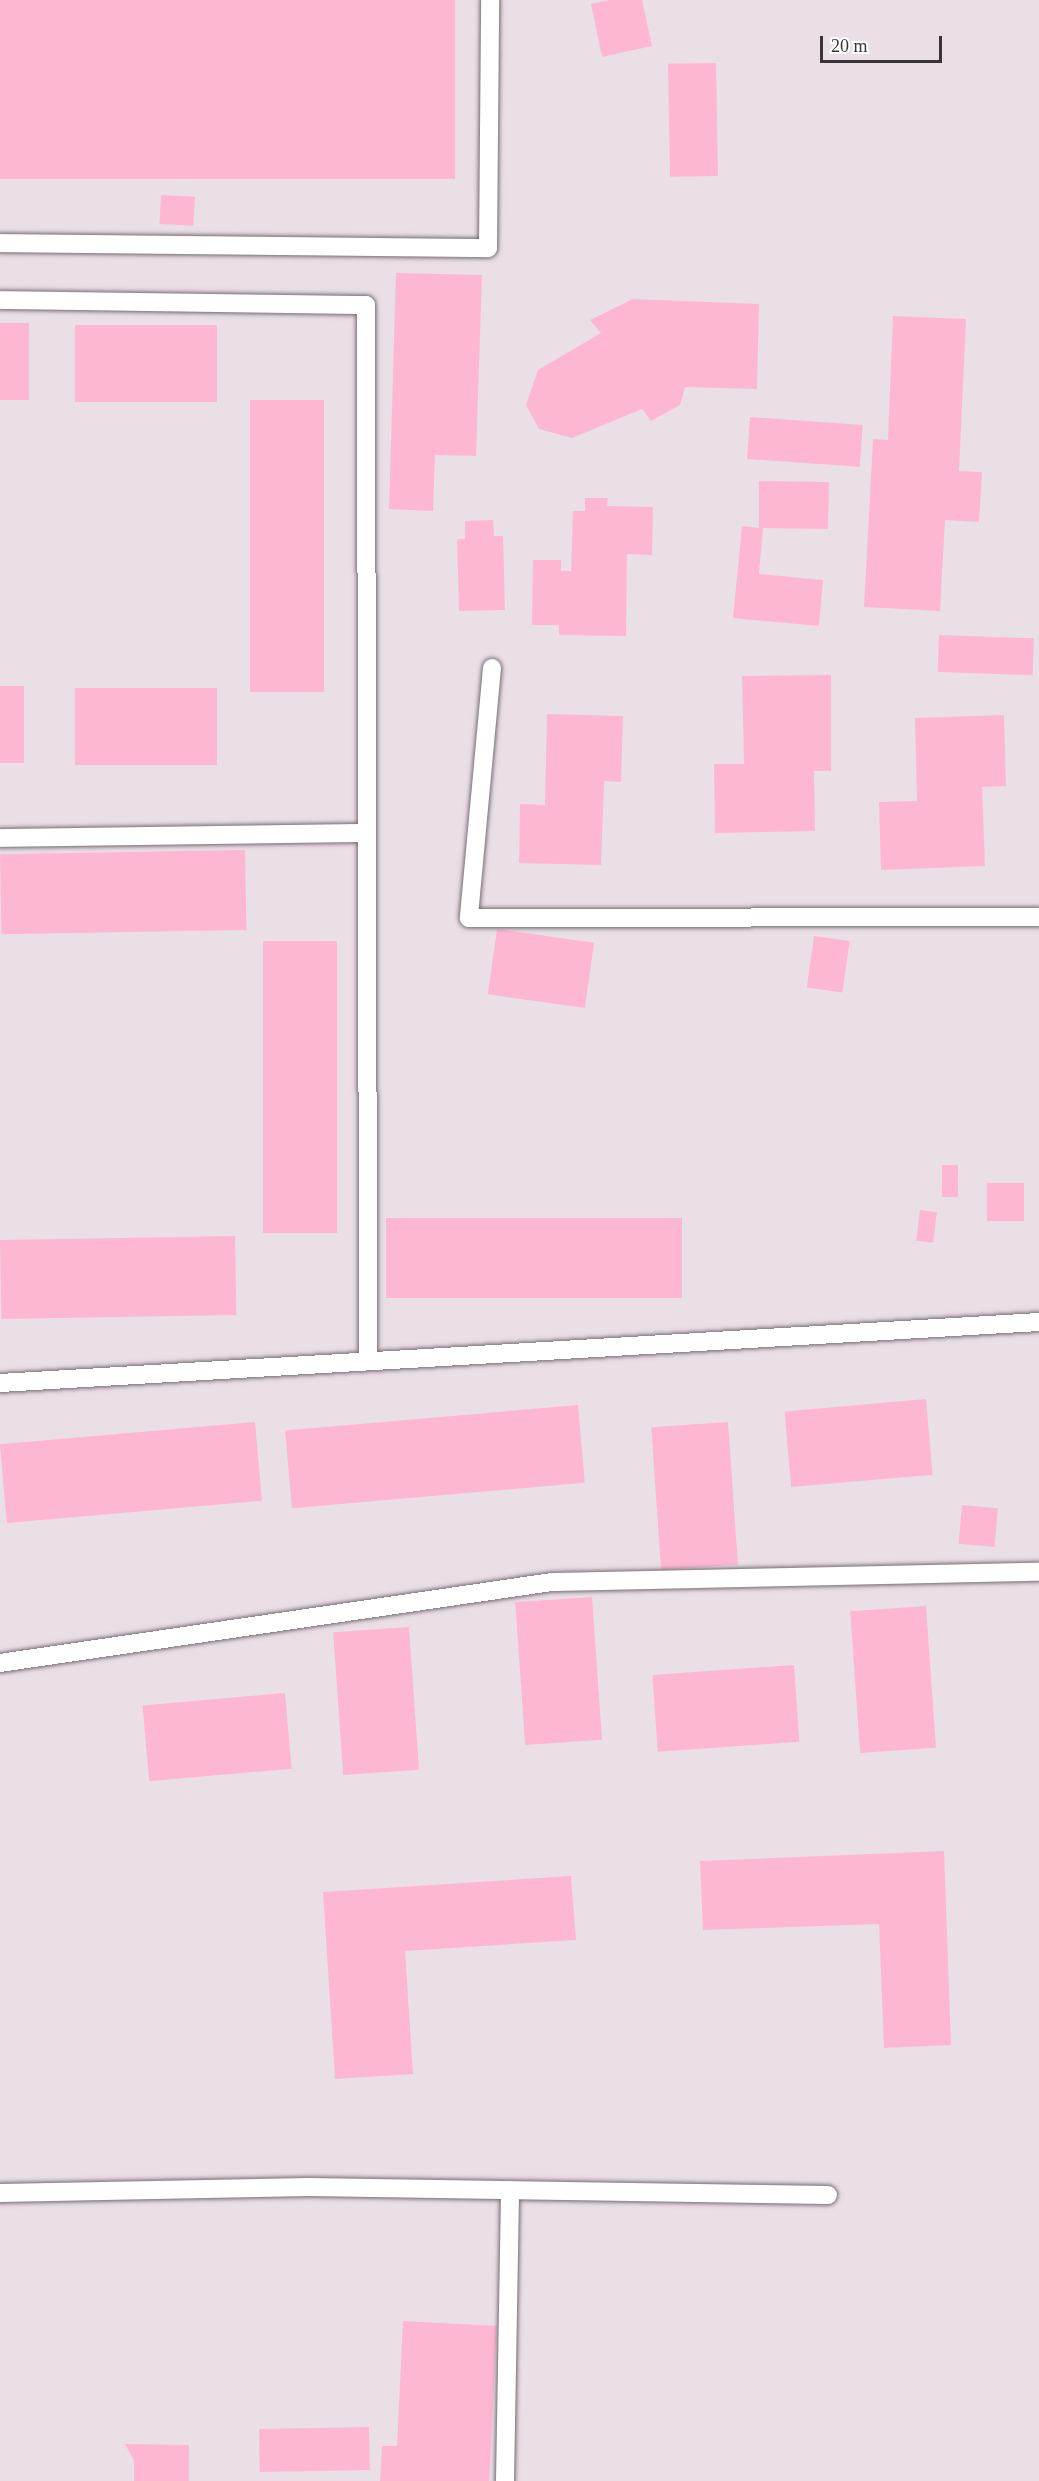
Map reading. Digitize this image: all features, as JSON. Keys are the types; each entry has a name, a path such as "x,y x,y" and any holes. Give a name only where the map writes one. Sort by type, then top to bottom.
{"lane":[{"path":"0,243 488,248 490,0"},
{"path":"0,300 366,305 368,1361"},
{"path":"492,668 469,918 1039,918"},
{"path":"0,838 367,833"},
{"path":"0,1383 1039,1322"},
{"path":"0,1663 552,1582 1039,1572"},
{"path":"0,2193 309,2187 828,2195"},
{"path":"505,2481 510,2190"}],"building":[{"path":"0,0 455,0 455,179 0,179"},
{"path":"609,0 642,0 652,46 602,57 591,4"},
{"path":"716,63 718,176 670,177 668,64"},
{"path":"161,195 195,197 193,226 159,224"},
{"path":"396,273 482,275 476,456 435,455 433,511 389,509"},
{"path":"633,299 759,304 757,389 685,387 680,405 651,421 642,409 572,438 539,429 526,405 538,370 601,333 590,320"},
{"path":"893,316 966,319 959,471 982,472 979,522 945,520 940,611 864,607 873,439 888,440"},
{"path":"0,323 29,323 29,400 0,400"},
{"path":"75,325 217,325 217,402 75,402"},
{"path":"250,400 324,400 324,692 250,692"},
{"path":"750,417 863,425 860,467 747,459"},
{"path":"759,481 829,482 828,529 763,528 759,574 823,580 819,626 733,618 742,526 759,528"},
{"path":"585,498 608,498 607,506 653,507 652,555 627,554 626,636 559,635 559,625 532,625 533,560 561,560 561,571 571,571 573,511 585,511"},
{"path":"493,520 494,536 503,536 505,610 459,611 457,539 465,539 465,521"},
{"path":"939,635 1034,638 1033,675 938,672"},
{"path":"831,675 831,771 814,771 815,831 715,833 714,764 744,764 742,676"},
{"path":"0,686 24,686 24,763 0,763"},
{"path":"75,688 217,688 217,765 75,765"},
{"path":"547,714 623,716 621,782 604,781 601,865 519,863 520,804 545,805"},
{"path":"1004,715 1006,786 982,787 985,866 881,870 879,802 917,801 915,718"},
{"path":"245,850 246,930 1,934 0,854"},
{"path":"497,929 594,943 585,1008 488,994"},
{"path":"814,936 850,941 842,993 807,987"},
{"path":"263,941 337,941 337,1233 263,1233"},
{"path":"942,1165 958,1165 958,1197 942,1197"},
{"path":"987,1183 1024,1183 1024,1221 987,1221"},
{"path":"920,1210 937,1212 933,1243 916,1241"},
{"path":"386,1218 682,1218 682,1298 386,1298"},
{"path":"235,1236 236,1315 1,1319 0,1240"},
{"path":"926,1399 933,1475 791,1487 785,1411"},
{"path":"578,1405 585,1483 292,1508 285,1431"},
{"path":"255,1422 262,1501 7,1523 0,1444"},
{"path":"728,1422 738,1565 661,1570 651,1427"},
{"path":"962,1505 998,1508 994,1547 959,1544"},
{"path":"592,1597 602,1740 525,1745 515,1602"},
{"path":"926,1606 936,1748 860,1753 850,1611"},
{"path":"409,1627 419,1770 343,1775 333,1632"},
{"path":"794,1665 799,1742 658,1752 652,1675"},
{"path":"285,1693 292,1769 149,1781 143,1705"},
{"path":"944,1851 951,2045 884,2048 879,1924 703,1930 700,1861"},
{"path":"571,1876 576,1940 405,1951 413,2074 335,2079 323,1892"},
{"path":"403,2321 497,2326 489,2481 380,2481 382,2446 397,2446"},
{"path":"369,2427 370,2470 260,2472 259,2429"},
{"path":"125,2444 189,2445 189,2481 134,2481 134,2461"}]}
